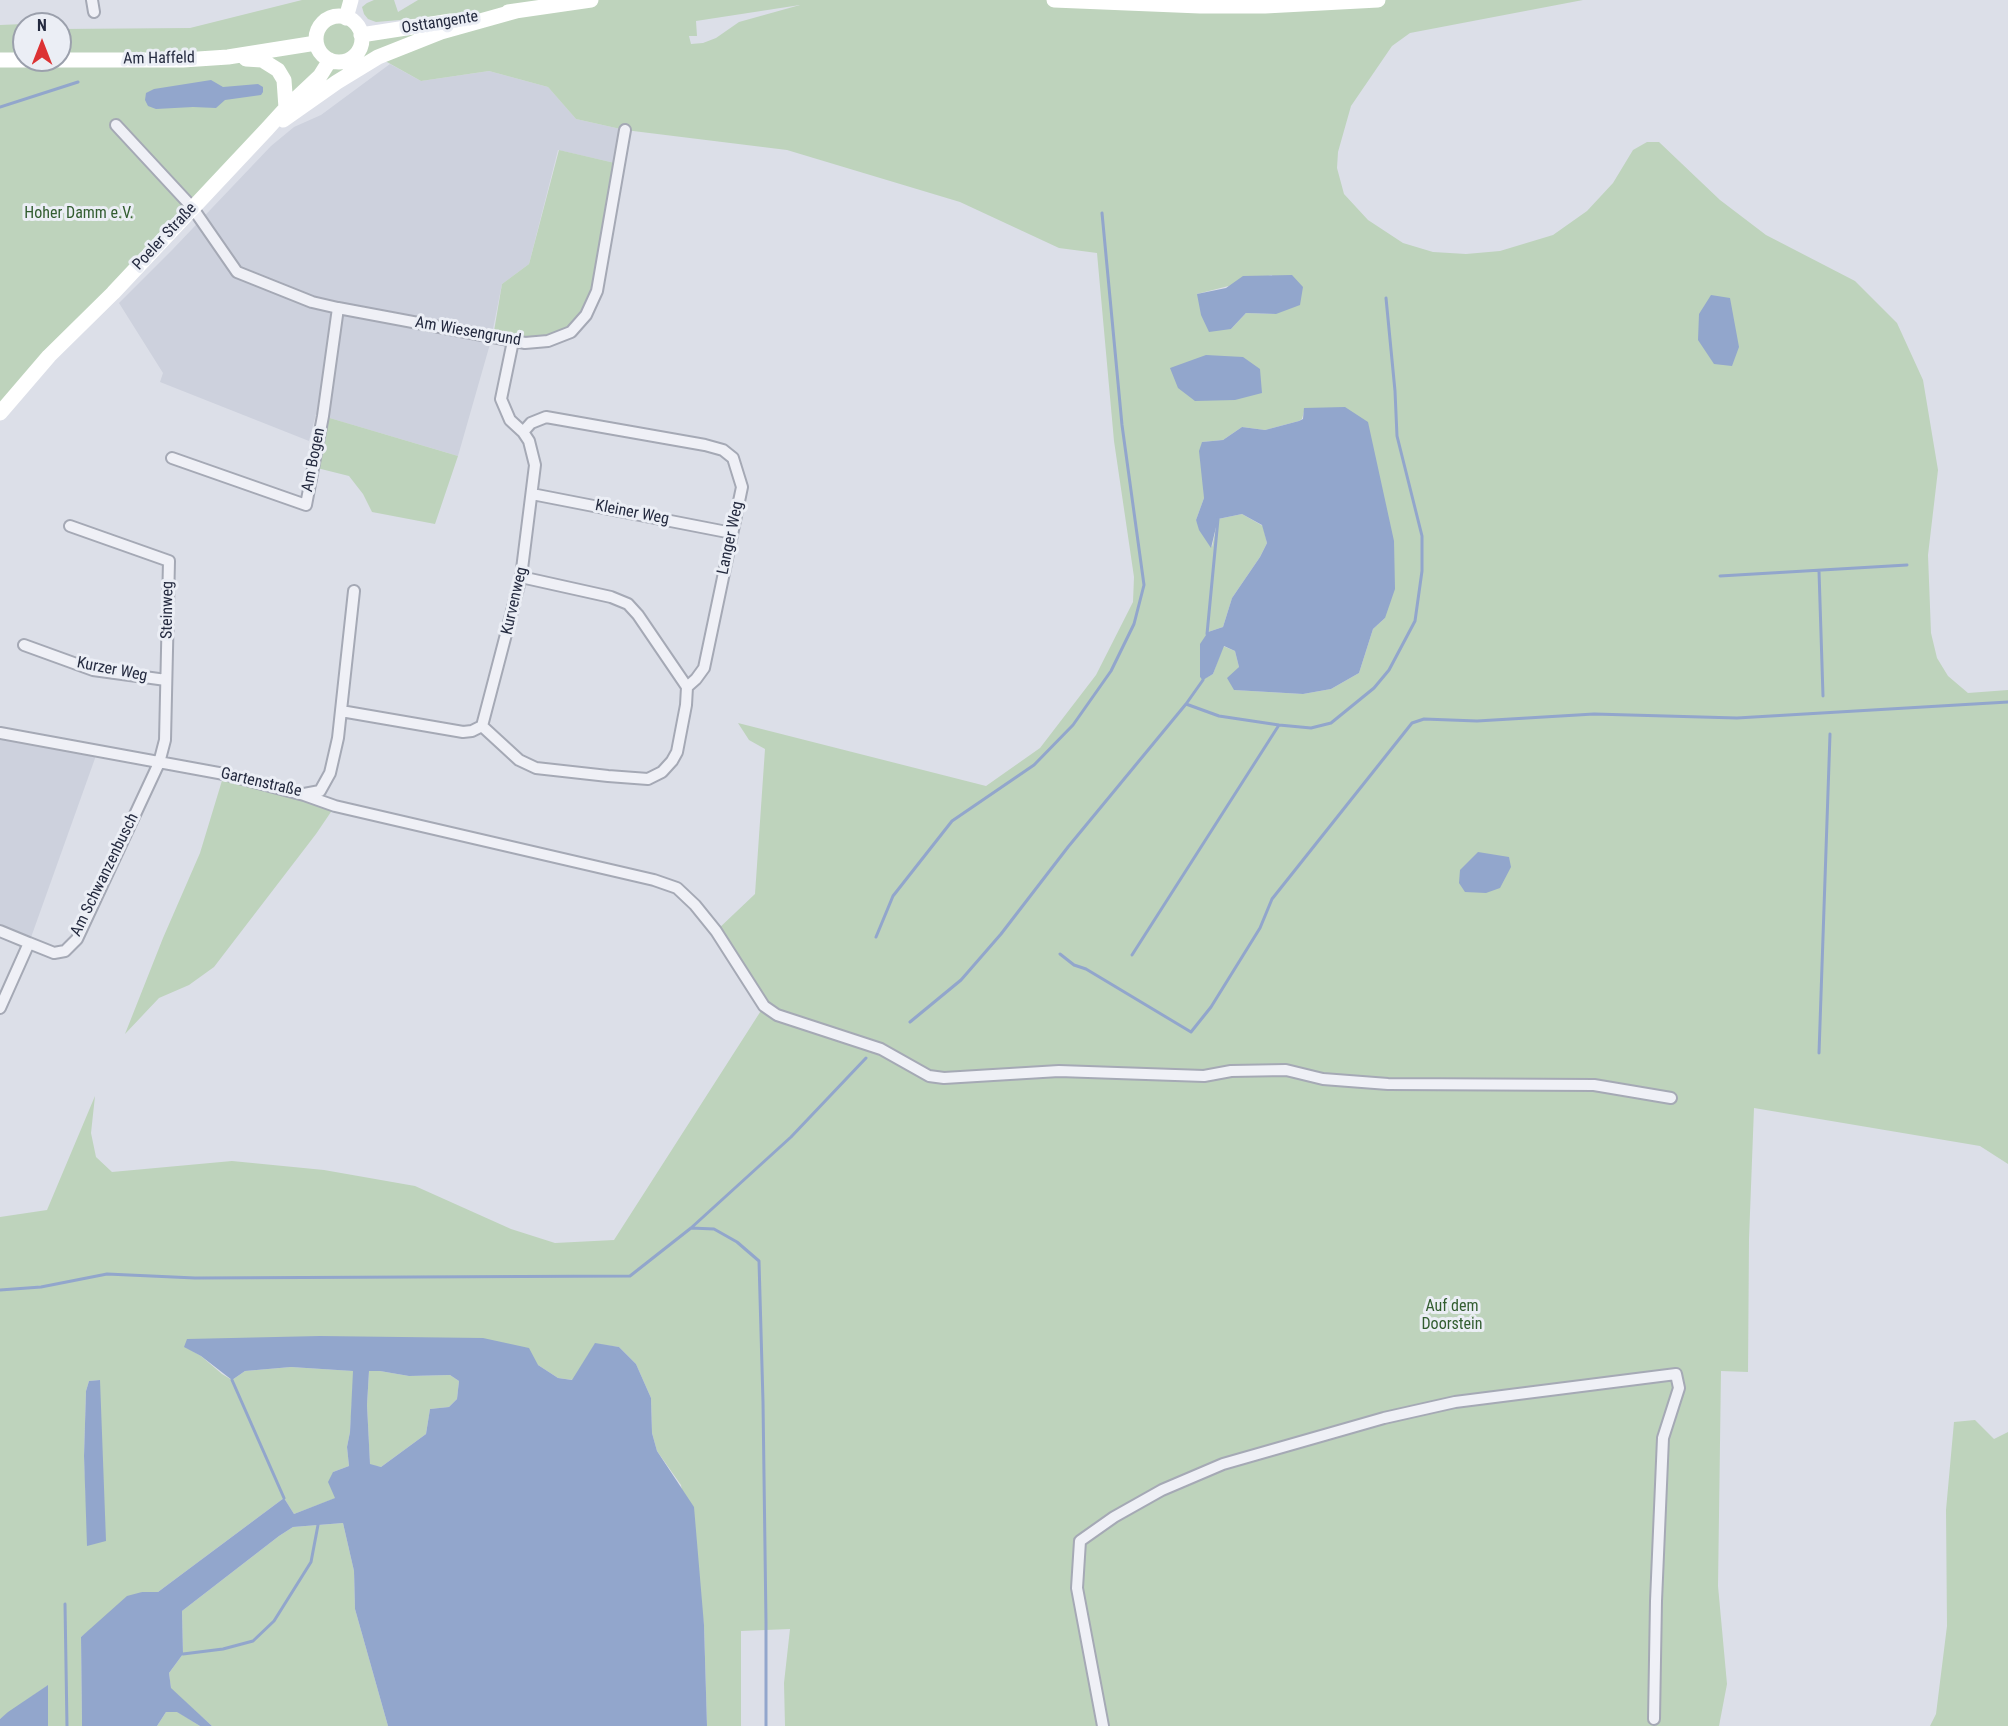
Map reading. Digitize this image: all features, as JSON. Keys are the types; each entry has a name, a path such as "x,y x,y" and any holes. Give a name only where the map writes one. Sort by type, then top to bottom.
{"main road":[{"path":"346,18 351,0"},
{"name":"Osttangente","path":"361,35 591,0"},
{"path":"1054,0 1265,6 1378,0"},
{"path":"267,129 378,57 441,32 516,11"},
{"path":"338,16 346,18 357,26 361,35 360,48 350,59 343,62 330,60 322,55 316,44 316,34 324,22 338,16"},
{"name":"Am Haffeld","path":"0,60 183,60 228,57 316,44"},
{"path":"228,57 262,60 278,70 284,81 285,108"},
{"name":"Poeler Straße","path":"0,413 49,356 113,293 285,108 320,75 330,60"}],"street":[{"path":"92,0 94,12"},
{"name":"Am Wiesengrund","path":"116,125 192,207 237,272 312,302 525,343 555,338 571,332 586,315 597,291 625,130"},
{"name":"Am Bogen","path":"171,458 306,506 323,416 338,308"},
{"name":"Kurvenweg","path":"482,726 521,577 535,465 529,441 510,420 501,399 513,341"},
{"name":"Langer Weg","path":"523,432 531,423 546,417 705,445 723,450 733,458 742,487 704,668 687,687"},
{"name":"Kleiner Weg","path":"532,494 732,533"},
{"name":"Steinweg","path":"70,526 169,561 165,740 159,763"},
{"path":"341,711 463,732 482,726 519,760 536,768 648,779 662,772 677,752 687,687 638,615 628,604 611,597 521,577"},
{"name":"Gartenstraße","path":"0,734 224,774 304,795 320,791 330,773 341,711 350,610 354,591"},
{"name":"Kurzer Weg","path":"24,645 93,670 166,680"},
{"name":"Am Schwanzenbusch","path":"0,931 54,953 65,951 77,939 159,763"},
{"path":"304,795 334,806 654,880 677,888 695,904 716,931 764,1006 777,1015 881,1049 929,1076 945,1078 1059,1071 1204,1076 1231,1071 1286,1070 1323,1079 1388,1083 1594,1085 1671,1098"},
{"path":"0,1008 29,943"},
{"path":"1103,1726 1077,1588 1080,1541 1114,1517 1162,1490 1223,1464 1384,1418 1455,1402 1676,1374 1679,1388 1663,1438 1656,1600 1654,1719"}],"shaded area":[{"path":"390,64 421,81 489,71 548,87 576,119 625,130 619,164 558,150 529,264 502,284 490,344 458,456 316,414 309,441 160,382 163,373 119,303 271,146 294,127 321,115"},
{"path":"0,733 98,750 29,943 0,931"}],"green space":[{"path":"302,0 349,0 351,16 358,21 363,34 447,16 376,22 368,19 362,7 374,0 394,0 398,12 418,0 1583,0 1410,33 1392,46 1351,106 1338,152 1337,168 1344,194 1368,220 1403,243 1433,252 1466,254 1500,251 1553,235 1587,211 1613,183 1633,150 1647,142 1659,142 1720,200 1766,235 1855,281 1897,323 1923,380 1938,470 1928,555 1931,633 1937,658 1948,676 1968,693 2008,690 2008,1164 1980,1146 1754,1108 1749,1239 1748,1372 1721,1371 1718,1586 1727,1684 1719,1726 785,1726 784,1683 790,1629 741,1631 741,1726 707,1726 704,1625 681,1485 657,1451 652,1433 651,1398 636,1364 619,1347 595,1344 573,1380 558,1378 538,1365 184,1346 232,1380 245,1371 291,1367 354,1371 347,1447 349,1466 333,1472 336,1498 294,1514 284,1498 158,1592 142,1592 81,1637 82,1726 48,1726 47,1686 0,1719 0,1217 47,1210 95,1096 91,1133 96,1157 112,1172 232,1161 324,1170 415,1186 511,1229 555,1243 614,1240 764,1006 716,931 755,894 765,749 749,740 738,723 986,786 1040,748 1096,675 1133,602 1134,577 1114,441 1097,253 1059,248 960,202 787,150 625,130 576,119 548,87 489,71 421,81 378,57 267,129 0,413 0,25 12,24 12,72 72,72 72,29 190,28","holes":["800,5 739,22 716,38 703,43 691,44 689,36 697,36 696,21","1272,275 1276,314 1246,313 1231,329 1197,294","1305,408 1385,618 1373,629 1359,673 1331,689 1303,694 1234,690 1239,667 1235,651 1223,646 1213,674 1202,680 1208,632 1223,627 1232,598 1267,543 1263,526 1242,514 1218,519 1212,547 1196,520 1204,498 1202,442 1223,440 1242,427 1265,430 1299,421 1302,419","100,1380 88,1546 84,1456 86,1391 89,1381"]},
{"path":"559,150 619,164 597,291 571,332 548,341 493,337 502,284 529,264"},
{"path":"323,416 458,456 435,524 372,512 363,494 349,476 313,467"},
{"path":"224,774 335,806 214,967 189,985 159,998 125,1034 200,853"},
{"path":"369,1371 409,1376 450,1375 459,1381 457,1399 449,1407 430,1409 426,1434 381,1467 370,1465 367,1405"},
{"path":"1975,1420 1994,1439 2008,1432 2008,1726 1930,1726 1936,1714 1947,1626 1946,1510 1954,1422"},
{"path":"343,1523 354,1571 355,1609 388,1726 212,1726 171,1689 169,1673 183,1654 182,1611 293,1527"},
{"path":"166,1712 178,1712 200,1726 157,1726"}],"water":[{"path":"211,80 223,87 258,84 263,87 263,92 261,95 225,100 216,108 156,109 148,106 145,100 146,93 154,89"},
{"path":"1292,275 1303,287 1300,305 1276,314 1246,313 1231,329 1209,332 1201,315 1197,294 1226,288 1243,276"},
{"path":"1711,295 1730,298 1739,347 1732,366 1714,364 1698,340 1699,314"},
{"path":"1206,355 1243,357 1260,369 1262,393 1235,400 1195,401 1178,388 1170,368"},
{"path":"1345,407 1368,422 1394,541 1395,589 1385,618 1373,629 1359,673 1331,689 1303,694 1234,690 1227,678 1239,667 1235,651 1224,646 1213,674 1203,680 1200,677 1200,644 1208,632 1223,627 1232,598 1267,543 1262,525 1242,514 1218,519 1211,548 1199,530 1196,520 1204,498 1199,451 1202,442 1223,440 1242,427 1265,430 1299,421 1303,419 1304,408"},
{"path":"1478,852 1509,857 1511,867 1500,888 1486,893 1465,892 1459,883 1460,870"},
{"path":"320,1336 483,1338 529,1348 538,1365 558,1378 572,1380 595,1343 619,1347 636,1364 651,1398 652,1433 657,1451 694,1507 704,1625 707,1726 388,1726 355,1609 354,1571 343,1523 293,1527 182,1611 183,1654 169,1673 171,1688 212,1726 200,1726 177,1712 166,1712 157,1726 82,1726 81,1637 127,1596 142,1592 158,1592 284,1498 294,1514 335,1498 328,1482 333,1472 349,1466 347,1447 350,1432 353,1371 291,1367 245,1371 232,1380 201,1356 184,1347 187,1339","holes":["369,1371 409,1376 450,1375 459,1381 457,1399 449,1407 430,1409 426,1434 381,1467 370,1464 367,1405"]},
{"path":"100,1380 106,1541 87,1546 84,1456 86,1391 89,1381"},
{"path":"48,1685 48,1726 0,1726 0,1719 8,1712"}],"waterway":[{"path":"0,107 78,82"},
{"path":"876,937 893,896 952,821 1034,765 1073,725 1111,671 1134,624 1144,585 1122,425 1102,213"},
{"path":"1186,704 1219,716 1279,725 1311,728 1331,723 1374,688 1389,670 1415,621 1422,571 1422,536 1397,436 1386,298"},
{"path":"1207,634 1218,519"},
{"path":"1720,576 1907,565"},
{"path":"1819,571 1823,696"},
{"path":"910,1022 961,980 1001,934 1068,847 1186,704 1203,680 1203,676"},
{"path":"1060,954 1074,965 1086,969 1191,1032 1211,1007 1260,928 1272,899 1412,723 1424,719 1477,721 1594,714 1737,718 2008,702"},
{"path":"1132,955 1279,725"},
{"path":"1819,1053 1830,734"},
{"path":"0,1290 41,1287 107,1274 195,1278 630,1276 691,1228 791,1137 866,1058"},
{"path":"691,1228 714,1229 737,1242 759,1261 763,1402 766,1726"},
{"path":"232,1380 284,1498"},
{"path":"183,1654 223,1649 253,1641 274,1621 311,1562 318,1525"},
{"path":"65,1604 67,1726"}],"park label":[{"name":"Hoher Damm e.V.","path":"79,214"},
{"name":"Auf dem Doorstein","path":"1452,1316"}]}
